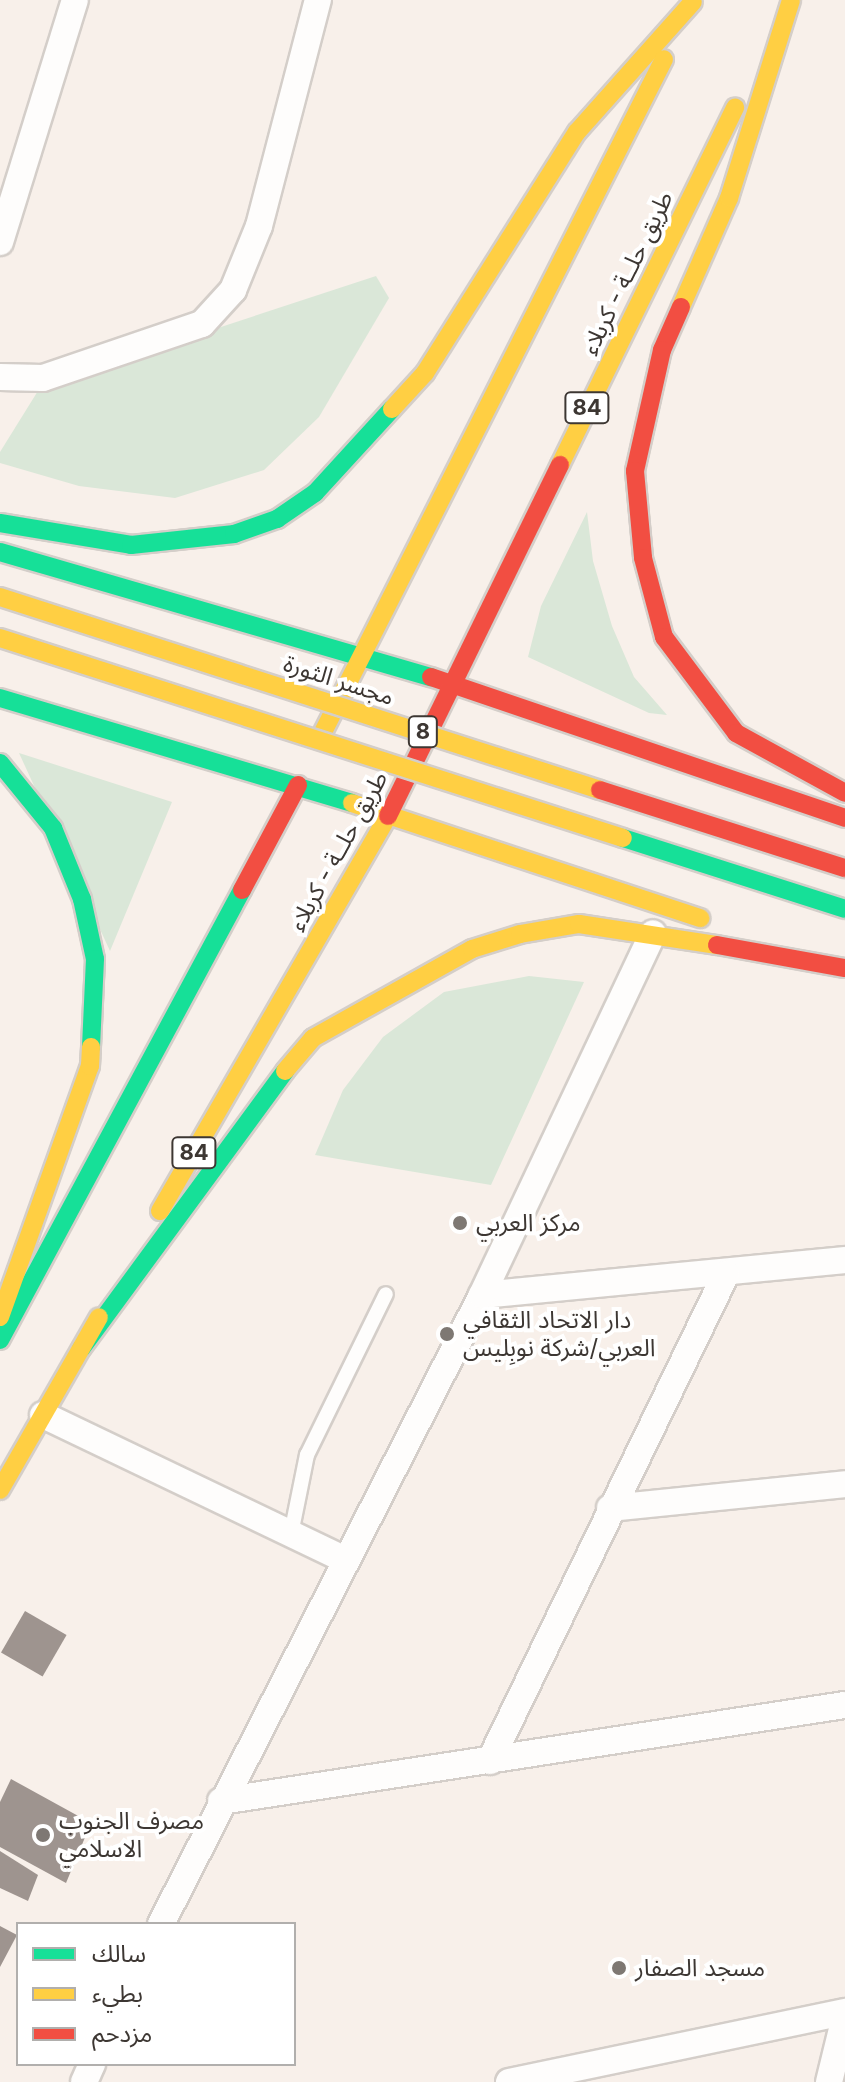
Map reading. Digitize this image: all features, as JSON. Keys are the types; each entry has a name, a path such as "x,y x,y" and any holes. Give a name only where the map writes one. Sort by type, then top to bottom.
{"main road":[{"name":"طريق حلــة - كربلاء","path":"0,1490 388,816 789,0"},
{"path":"789,0 729,198 662,350 635,471 643,558 664,637 736,733 845,793"},
{"path":"0,523 131,545 234,534 277,519 315,493 425,373 577,132 694,1"},
{"path":"0,1340 304,772 359,652 694,1"},
{"path":"0,552 28,563 359,652 845,818"},
{"path":"0,697 28,697 50,681 68,645 59,594 28,563"},
{"name":"مجسر الثورة","path":"0,597 845,868"},
{"name":"8","path":"0,638 845,909"},
{"path":"0,697 304,772 388,816 659,905 845,961"},
{"path":"0,763 53,828 82,899 95,959 90,1066 0,1317"},
{"path":"659,905 622,869 620,822 643,775 667,763 686,763"},
{"path":"81,1349 261,1099 324,1029 472,949 520,934 579,924 653,933 845,968"}],"street":[{"path":"0,242 75,0"},
{"path":"0,377 43,378 202,324 233,290 259,226 318,0"},
{"path":"162,1922 221,1801 482,1295 653,933"},
{"path":"482,1295 726,1274 845,1260"},
{"path":"490,1761 726,1274"},
{"path":"43,1415 345,1560"},
{"path":"610,1508 845,1484"},
{"path":"221,1801 845,1705"},
{"path":"509,2082 845,2015 829,2082"}],"lane":[{"path":"291,1534 307,1455 386,1294"}],"green space":[{"path":"376,276 389,298 319,417 264,470 175,498 79,486 0,463 0,452 41,386"},
{"path":"587,512 593,561 612,626 634,677 667,715 649,713 528,657 541,606"},
{"path":"19,753 172,802 110,951"},
{"path":"529,976 584,982 491,1185 315,1155 343,1090 383,1037 444,992"}],"building":[{"path":"25,1611 67,1635 43,1677 1,1653"},
{"name":"مصرف الجنوب الاسلامي","path":"11,1779 91,1823 66,1883 0,1847 0,1802"},
{"path":"0,1851 38,1875 28,1901 0,1888"},
{"path":"0,1926 16,1937 0,1967"}],"traffic: fast":[{"path":"0,523 131,545 234,534 277,519 315,493 392,409"},
{"path":"0,552 431,677"},
{"path":"0,698 352,803"},
{"path":"0,763 53,828 82,899 95,959 91,1047"},
{"path":"623,838 845,909"},
{"path":"0,1340 242,890"},
{"path":"81,1349 285,1071"}],"traffic: slow":[{"path":"681,307 729,198 791,0"},
{"path":"392,409 425,373 577,132 693,2"},
{"path":"319,740 664,59"},
{"path":"560,465 735,107"},
{"path":"0,597 600,790"},
{"path":"0,638 623,838"},
{"path":"352,803 700,918"},
{"path":"160,1211 388,816"},
{"path":"285,1071 313,1038 472,949 520,934 579,924 717,945"},
{"path":"0,1317 90,1066 91,1047"},
{"path":"0,1490 99,1317"}],"traffic: jam":[{"path":"681,307 662,350 635,471 643,558 664,637 736,733 845,793"},
{"path":"388,816 560,465"},
{"path":"431,677 845,818"},
{"path":"242,890 298,785"},
{"path":"600,790 845,868"},
{"path":"717,945 845,968"}],"place":[{"name":"مركز العربي","path":"460,1223"},
{"name":"دار الاتحاد الثقافي العربي/شركة نوبِليس","path":"447,1334"},
{"name":"مصرف الجنوب الاسلامي","path":"43,1835"},
{"name":"مسجد الصفار","path":"619,1968"}]}
